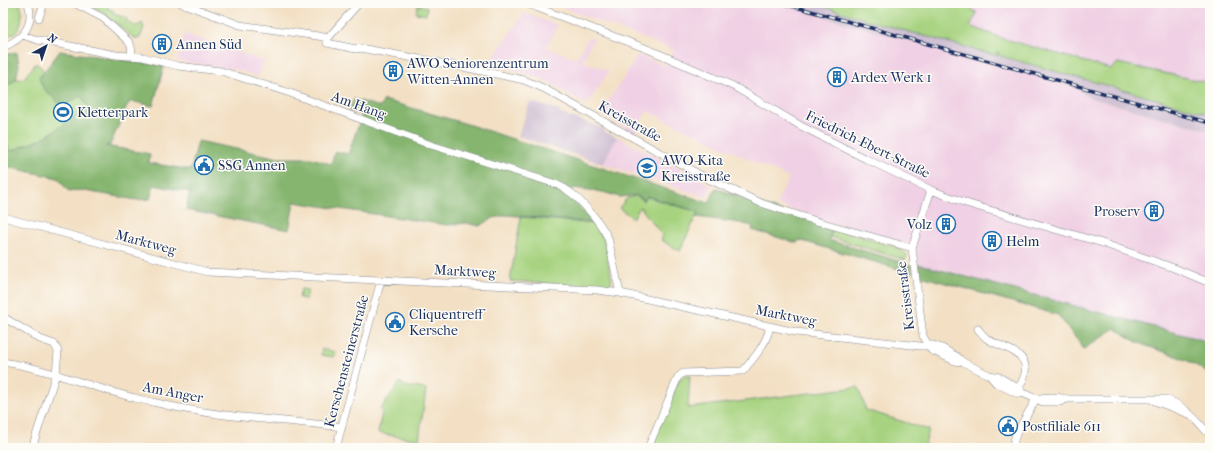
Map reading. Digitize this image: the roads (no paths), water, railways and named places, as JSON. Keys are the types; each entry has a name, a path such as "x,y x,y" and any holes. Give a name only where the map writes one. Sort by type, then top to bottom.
{"street":[{"path":"3,47 16,41 22,35 29,22 30,11 28,3"},
{"path":"39,18 44,3"},
{"path":"74,3 103,18 128,41 131,46 132,55"},
{"name":"Kreisstraße","path":"182,3 235,23 328,38 327,43 356,49 367,49 524,80 543,88 706,178 754,200 816,221 912,248 921,326 927,345 937,346 963,362 989,375 996,383 1017,390 1036,399"},
{"path":"328,38 359,3"},
{"name":"Friedrich-Ebert-Straße","path":"525,3 650,50 733,86 801,126 931,190 968,204 1130,252 1210,283"},
{"name":"Am Hang","path":"22,35 38,40 70,46 116,54 132,55 178,66 221,71 290,93 431,145 553,183 568,191 602,225 608,238 620,293"},
{"path":"912,248 931,190"},
{"name":"Marktweg","path":"3,217 208,272 597,290 620,293 770,327 820,335 920,346 927,345"},
{"name":"Kerschensteinerstraße","path":"336,448 381,280"},
{"path":"3,317 57,347 58,355 56,374 32,448"},
{"path":"648,448 678,377 683,373 743,370 756,355 767,338 770,327"},
{"path":"978,329 986,338 1013,351 1022,360 1025,366 1025,374 1017,390"},
{"name":"Am Anger","path":"3,362 36,368 134,398 173,406 239,417 342,427"},
{"path":"1012,448 1016,434 1036,399 1058,396 1067,399 1161,398 1171,400 1183,407 1210,435"}],"railway":[{"path":"782,3 1210,123"}],"place":[{"name":"Annen Süd","path":"162,44"},
{"name":"AWO Seniorenzentrum Witten-Annen","path":"393,71"},
{"name":"Ardex Werk 1","path":"837,77"},
{"name":"Kletterpark","path":"63,112"},
{"name":"SSG Annen","path":"204,165"},
{"name":"AWO-Kita Kreisstraße","path":"647,168"},
{"name":"Proserv","path":"1154,211"},
{"name":"Volz","path":"946,224"},
{"name":"Helm","path":"992,241"},
{"name":"Cliquentreff Kersche","path":"395,322"},
{"name":"Postfiliale 611","path":"1008,426"}]}
